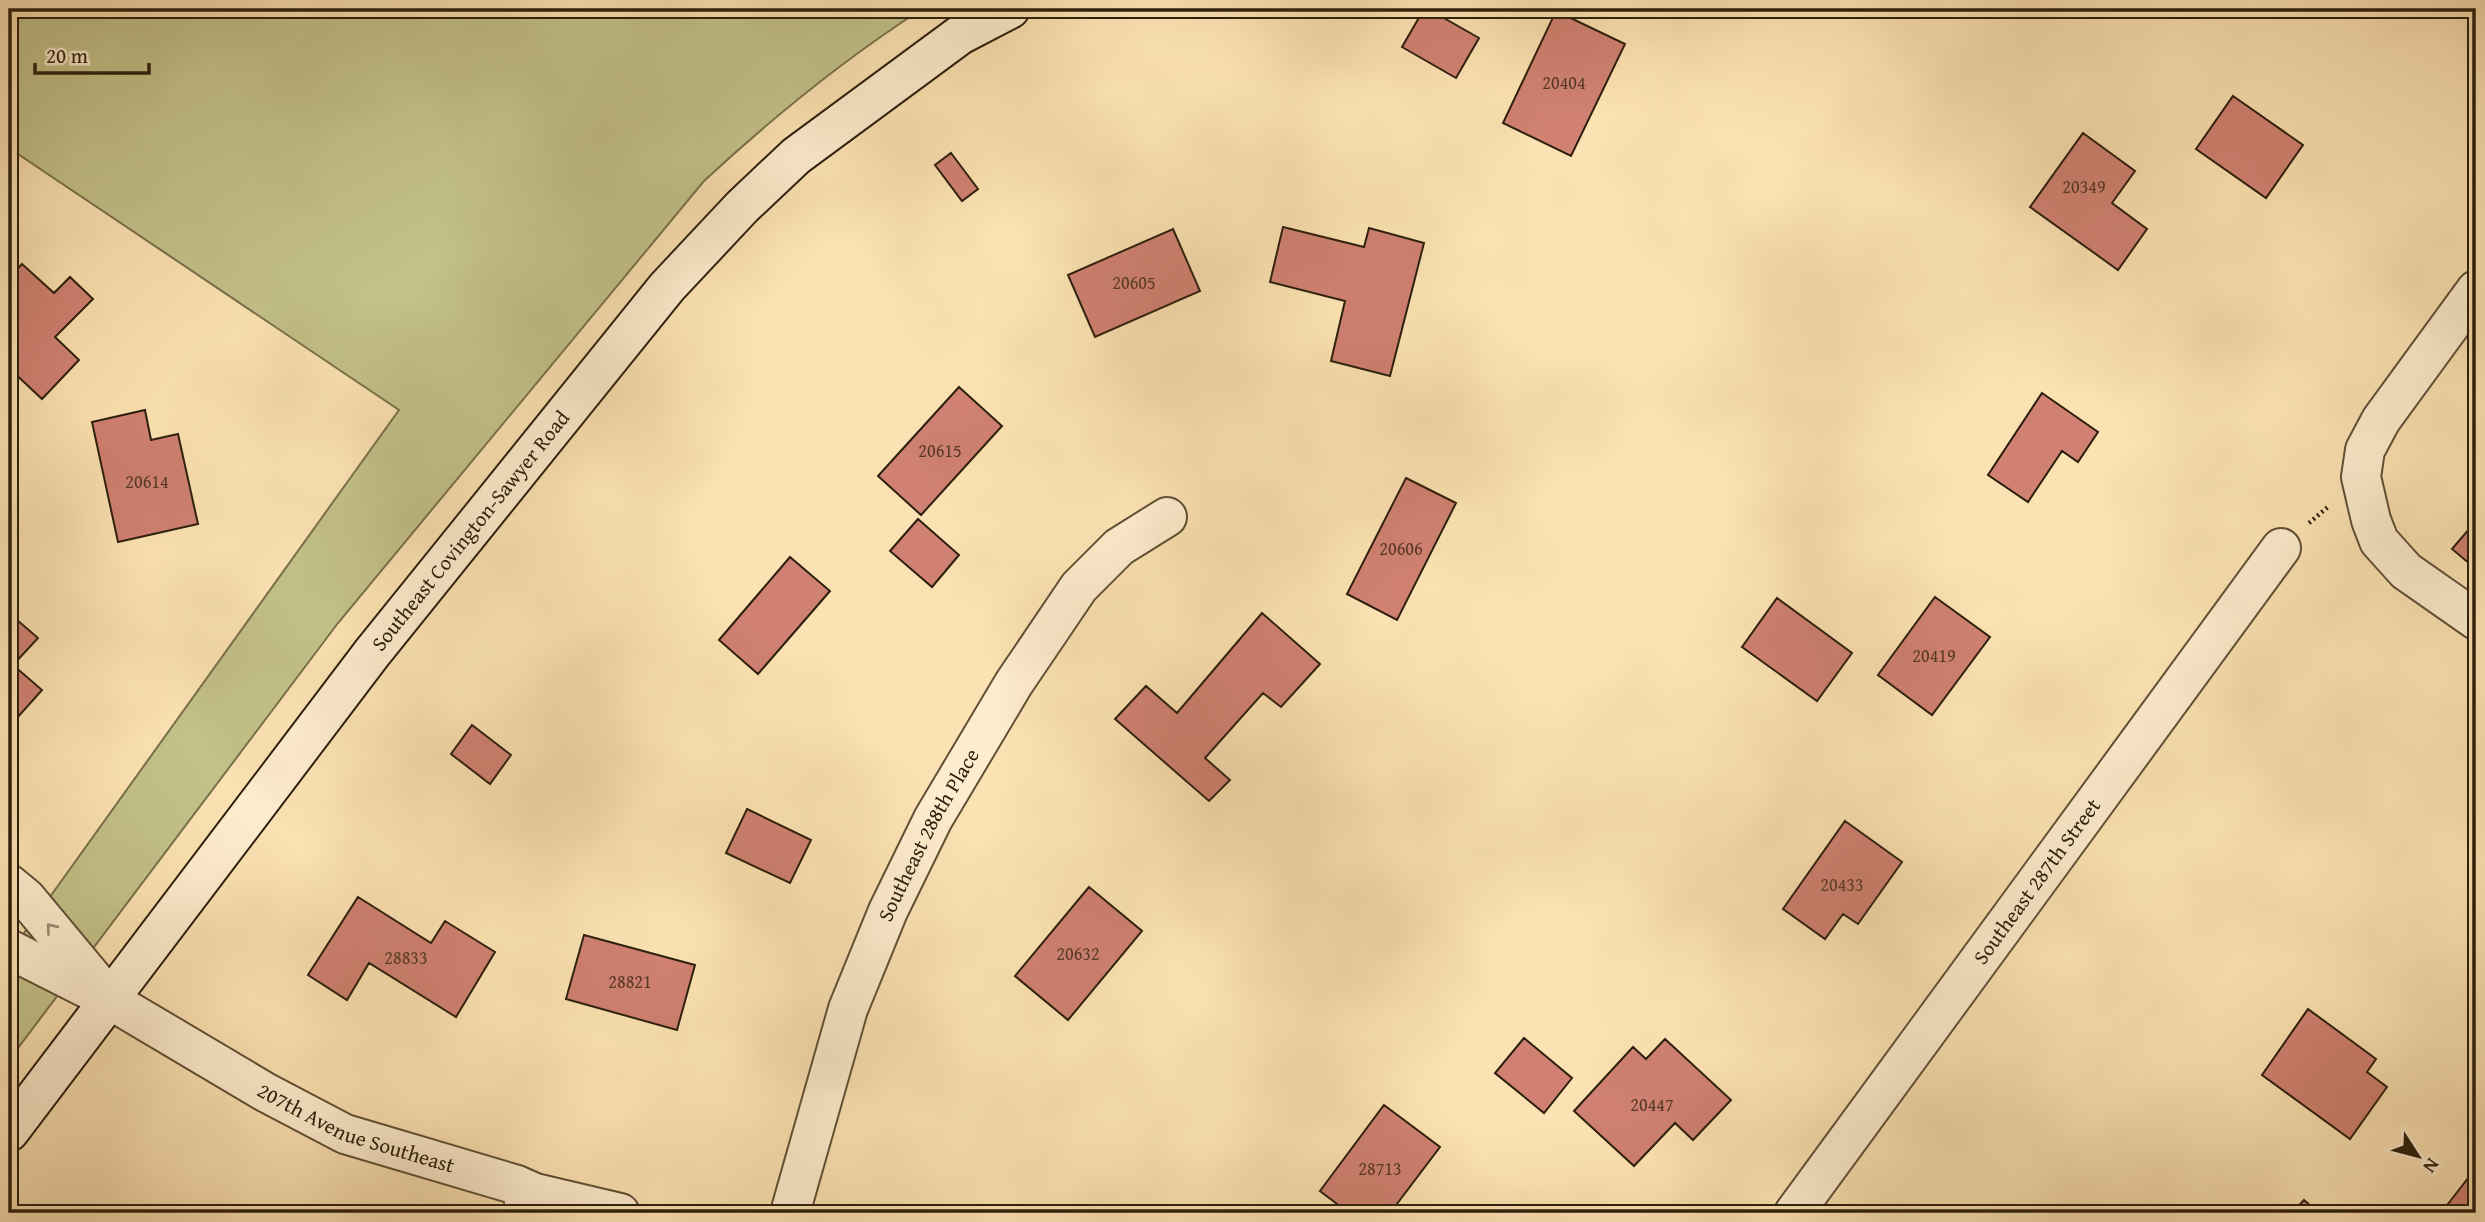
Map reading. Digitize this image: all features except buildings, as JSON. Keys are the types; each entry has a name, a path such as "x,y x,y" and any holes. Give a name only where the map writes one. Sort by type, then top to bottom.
{"street":[{"name":"Southeast Covington-Sawyer Road","path":"9,1132 372,653 667,287 742,207 796,156 960,35 1010,9"},
{"path":"2476,290 2381,420 2365,450 2361,478 2379,541 2406,571 2476,620"},
{"name":"Southeast 288th Place","path":"790,1213 848,1009 888,911 933,819 1014,683 1079,587 1119,547 1167,517"},
{"name":"Southeast 287th Street","path":"1794,1213 2281,548"},
{"name":"207th Avenue Southeast","path":"9,884 26,898 110,1000"},
{"name":"207th Avenue Southeast","path":"9,949 110,1000 265,1092 345,1134 517,1199 535,1194 620,1213"}],"path":[{"path":"2281,548 2361,478"}],"shaded area":[{"path":"9,9 922,9 809,90 704,181 338,623 9,1060 9,954 399,410 9,148"}]}
